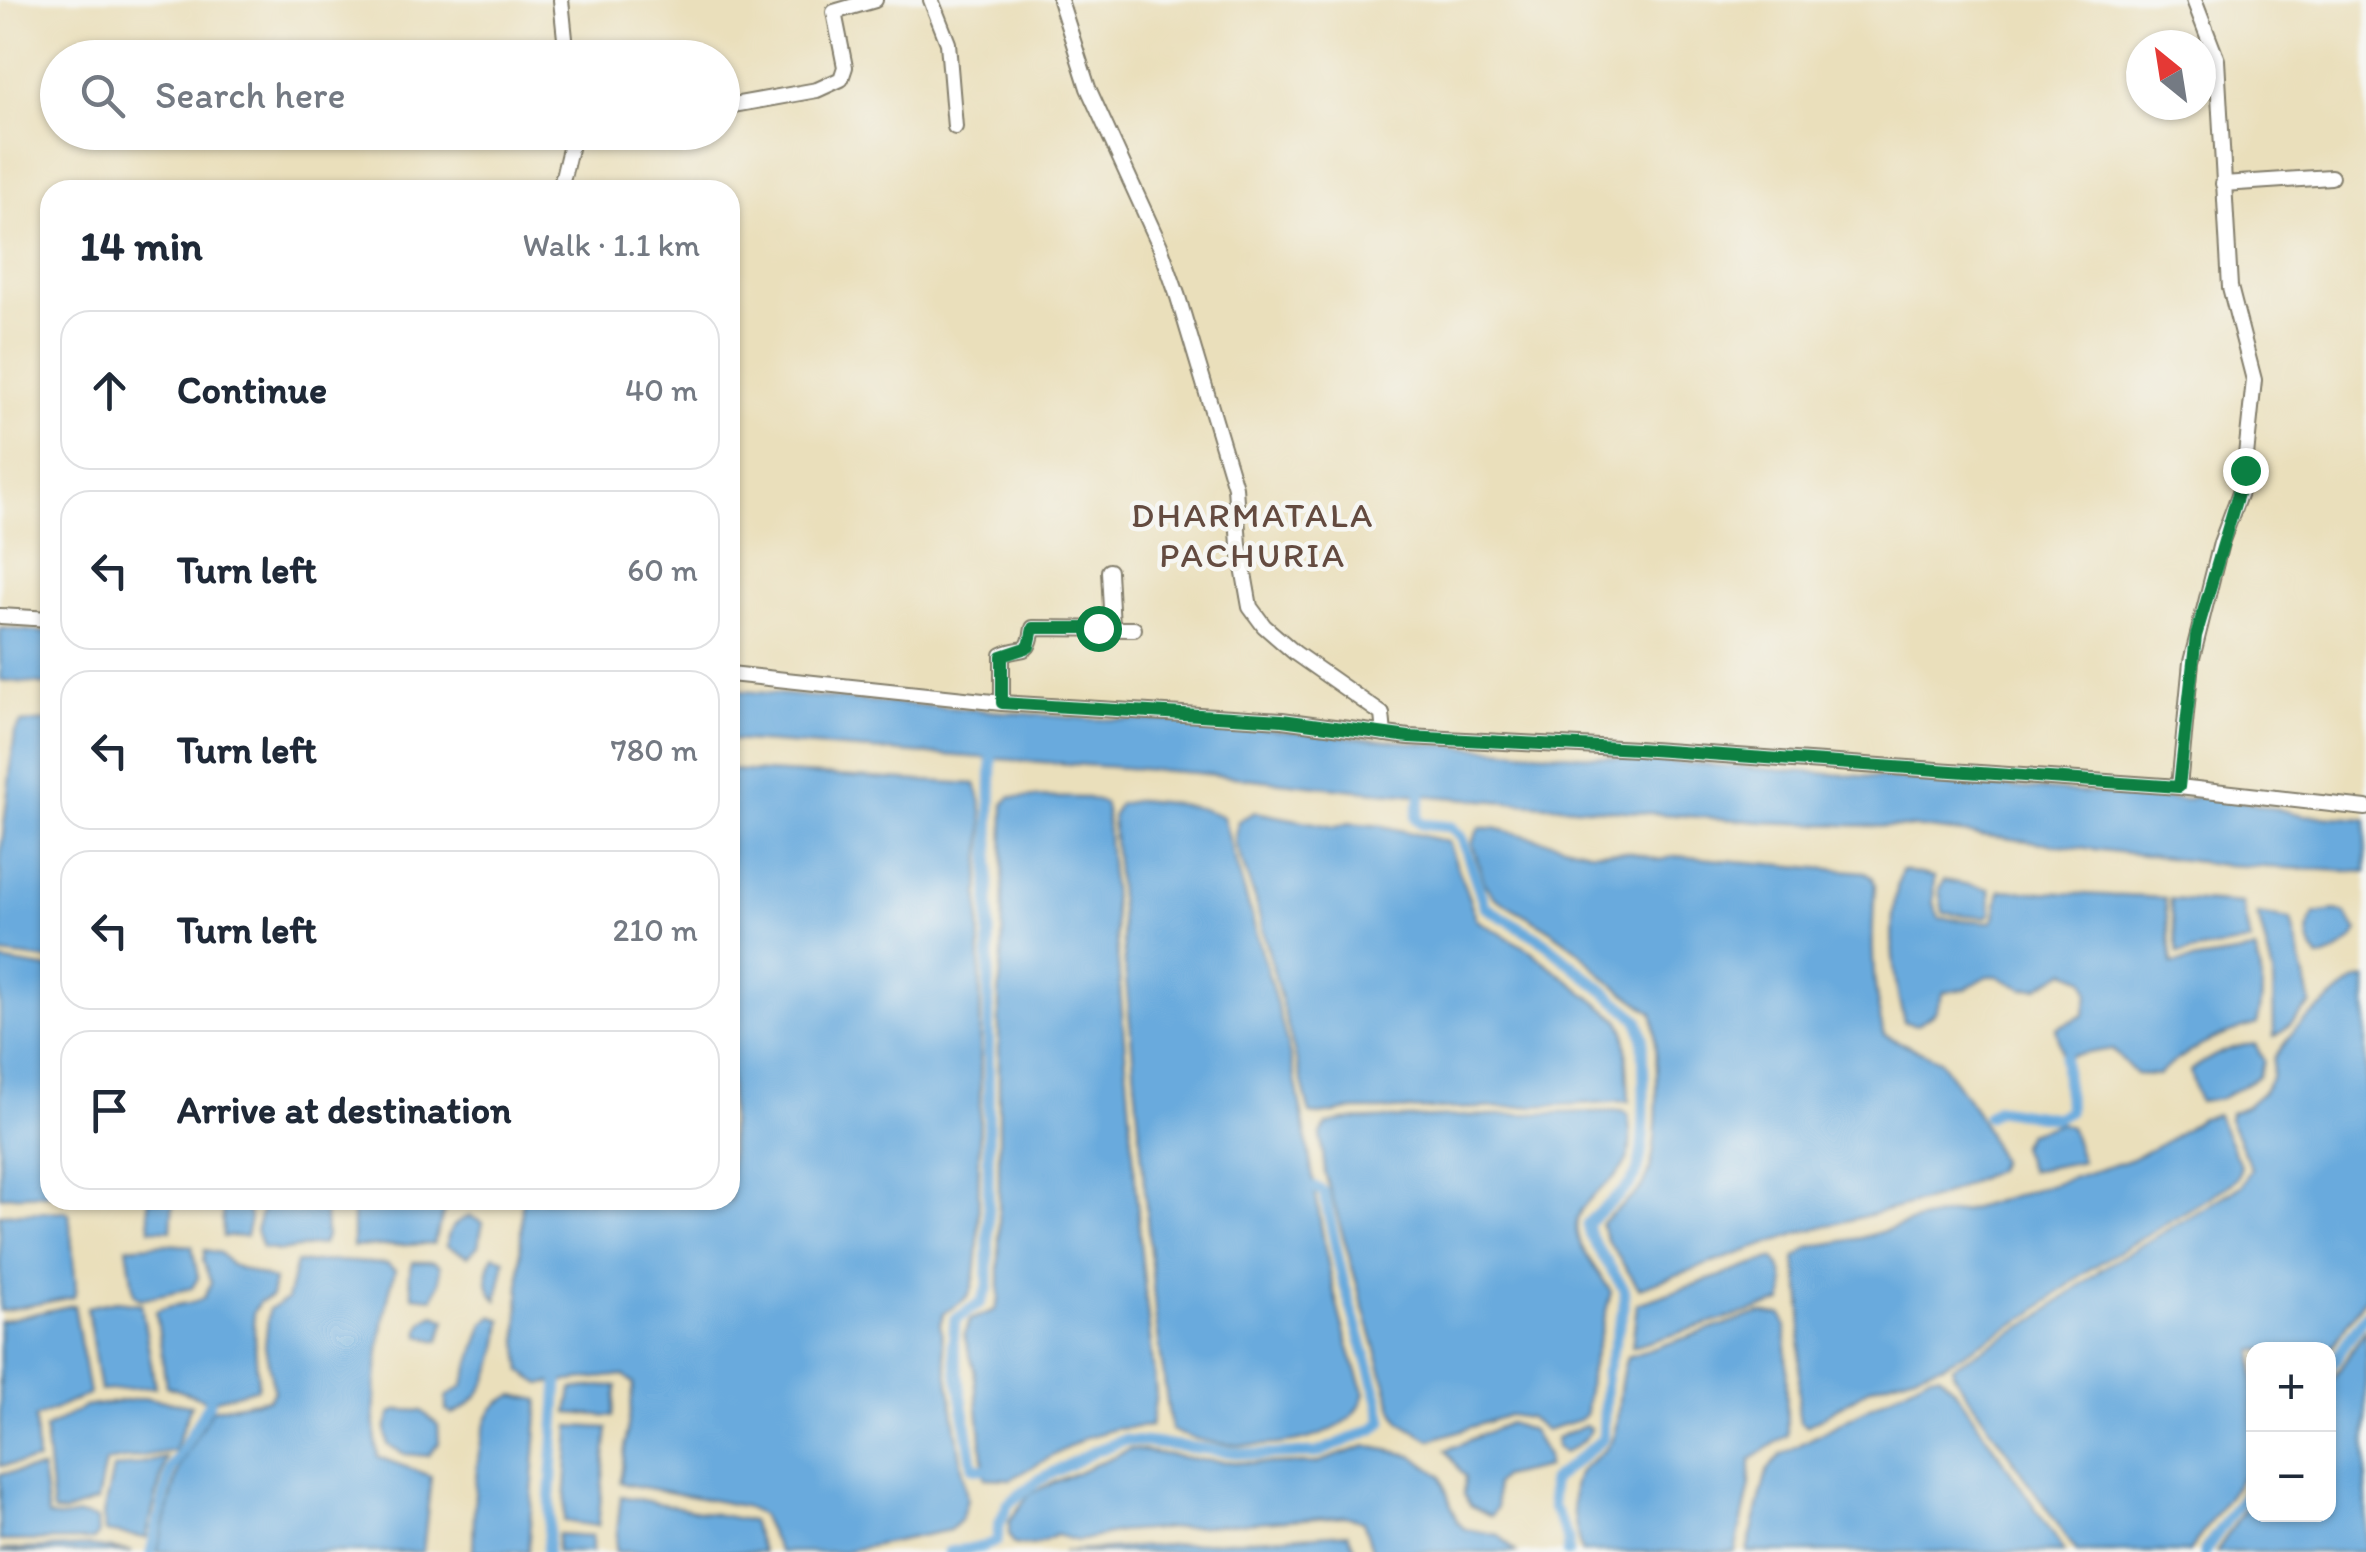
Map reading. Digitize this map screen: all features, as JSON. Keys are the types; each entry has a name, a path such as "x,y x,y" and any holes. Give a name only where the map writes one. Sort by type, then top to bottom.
{"street":[{"path":"562,0 565,40"},
{"path":"740,103 817,90 841,79 845,67 832,6 875,0"},
{"path":"931,0 948,44 955,127"},
{"path":"1060,0 1088,88 1160,246 1178,298 1235,487 1239,545 1250,607 1264,626 1295,653 1382,714 1384,734"},
{"path":"2179,787 2191,662 2221,543 2243,484 2254,380 2230,287 2219,71 2194,0"},
{"path":"562,180 570,150"},
{"path":"2222,184 2331,177"},
{"path":"1110,571 1112,628"},
{"path":"0,616 40,618"},
{"path":"1002,703 1002,656 1029,647 1033,628 1134,629"},
{"path":"740,675 1002,703 1282,720 1384,734 2179,787 2366,808"}],"water":[{"path":"0,628 40,632 40,684 0,680"},
{"path":"740,691 2183,800 2209,794 2303,815 2366,819 2366,872 2225,865 1921,828 1763,822 1356,790 1197,773 740,741"},
{"path":"40,722 40,959 0,954 0,860 15,732 21,723"},
{"path":"740,771 975,784 983,826 979,897 977,1260 970,1292 944,1313 940,1324 967,1500 961,1519 950,1530 841,1552 779,1552 761,1515 743,1506 620,1483 634,1384 624,1375 541,1384 522,1372 518,1340 522,1210 740,1210"},
{"path":"1010,797 1088,798 1104,803 1106,810 1156,1394 1151,1426 1115,1429 1087,1437 1011,1479 985,1478 974,1368 964,1335 970,1320 995,1310 999,1299 999,995 1004,804"},
{"path":"1139,800 1192,807 1223,817 1278,1009 1340,1316 1365,1393 1354,1414 1334,1429 1308,1439 1248,1445 1192,1438 1171,1430 1156,1320 1112,817 1119,804"},
{"path":"1255,812 1335,827 1349,823 1383,826 1448,842 1477,920 1531,951 1620,1021 1625,1031 1629,1101 1310,1114 1255,899 1235,842 1238,821"},
{"path":"1479,828 1494,828 1588,851 1629,852 1661,860 1675,856 1865,872 1873,878 1875,886 1873,961 1884,1035 1940,1060 1978,1114 2000,1161 1996,1170 1939,1197 1799,1233 1639,1288 1607,1240 1601,1224 1637,1193 1651,1165 1657,1098 1653,1013 1607,980 1578,950 1494,897 1485,885 1472,843"},
{"path":"1902,870 1934,877 1933,903 1939,918 1991,922 2000,890 2165,898 2172,964 2255,951 2262,987 2257,1024 2204,1044 2158,1075 2136,1074 2112,1049 2063,1057 2056,1028 2084,1015 2089,993 2085,979 2066,971 2038,987 2023,989 1997,976 1987,976 1966,989 1944,992 1935,1012 1917,1025 1904,1022 1892,946 1894,907"},
{"path":"1944,880 1990,889 1991,913 1987,917 1943,913 1939,889"},
{"path":"2170,899 2242,904 2250,942 2178,954"},
{"path":"2315,914 2346,914 2357,931 2341,949 2319,959 2310,943 2309,925"},
{"path":"2258,915 2291,920 2311,1004 2274,1037 2273,974"},
{"path":"0,961 40,967 40,1194 0,1196"},
{"path":"2366,978 2366,1296 2335,1342 2246,1342 2246,1471 2189,1552 2077,1552 1965,1391 1953,1366 2038,1318 2101,1269 2242,1185 2251,1168 2229,1119 2230,1113 2247,1106 2262,1093 2272,1077 2274,1058 2296,1028 2354,981"},
{"path":"2255,1044 2264,1061 2258,1077 2220,1099 2199,1102 2190,1071 2220,1053"},
{"path":"1623,1111 1628,1115 1630,1133 1626,1162 1585,1204 1576,1225 1588,1259 1611,1292 1589,1377 1586,1414 1579,1420 1545,1430 1529,1418 1509,1415 1430,1440 1400,1422 1325,1173 1321,1134 1327,1125 1343,1120"},
{"path":"2217,1115 2241,1166 2237,1178 2226,1187 2085,1272 2032,1314 1944,1364 1873,1386 1807,1426 1800,1422 1802,1299 1795,1259 1809,1247 1861,1238 1963,1211 2127,1161 2164,1143 2201,1118"},
{"path":"2060,1123 2070,1127 2082,1161 2030,1171 2020,1147 2027,1133"},
{"path":"149,1210 172,1210 171,1230 150,1229"},
{"path":"222,1210 248,1210 246,1236 223,1237"},
{"path":"262,1210 325,1210 323,1244 280,1251 262,1248 256,1230"},
{"path":"353,1210 445,1210 433,1244 353,1247"},
{"path":"0,1214 69,1214 74,1297 0,1311"},
{"path":"470,1216 483,1223 478,1246 468,1256 447,1246 452,1227"},
{"path":"192,1246 198,1278 192,1288 140,1299 134,1294 127,1247"},
{"path":"205,1250 220,1253 231,1265 274,1280 271,1297 259,1302 253,1313 258,1388 210,1401 166,1386 156,1311 204,1298 211,1282 203,1261"},
{"path":"494,1255 505,1259 497,1300 488,1278"},
{"path":"1774,1258 1784,1279 1782,1302 1632,1347 1637,1304"},
{"path":"413,1262 434,1262 440,1266 433,1298 413,1296 409,1275"},
{"path":"296,1263 387,1264 395,1270 378,1364 378,1457 431,1476 423,1552 157,1552 180,1465 212,1409 269,1399 274,1391 265,1346 269,1309 287,1300"},
{"path":"116,1301 141,1304 155,1387 100,1391 87,1307"},
{"path":"74,1305 89,1394 35,1418 37,1461 0,1466 0,1321"},
{"path":"1760,1313 1782,1315 1786,1326 1787,1435 1750,1460 1750,1485 1735,1552 1581,1552 1573,1508 1574,1486 1583,1468 1612,1440 1627,1357"},
{"path":"435,1315 446,1320 439,1341 420,1336 423,1322"},
{"path":"492,1316 502,1320 489,1375 475,1399 452,1414 446,1410 446,1397 463,1386 484,1323"},
{"path":"2366,1329 2366,1552 2216,1552 2246,1507 2246,1522 2336,1522 2336,1374"},
{"path":"1939,1374 1956,1391 2065,1552 1747,1552 1767,1471 1781,1455 1929,1375"},
{"path":"617,1386 613,1416 568,1413 572,1389"},
{"path":"514,1395 539,1400 528,1552 473,1552 476,1482 484,1429 494,1408"},
{"path":"146,1398 191,1405 174,1451 105,1462 97,1501 63,1513 53,1512 45,1429 84,1407"},
{"path":"422,1411 438,1425 439,1443 428,1456 405,1454 388,1445 386,1430 391,1413"},
{"path":"1509,1423 1532,1431 1547,1456 1547,1467 1502,1477 1495,1485 1497,1507 1491,1516 1470,1505 1463,1494 1465,1477 1446,1450"},
{"path":"1585,1425 1590,1428 1580,1443 1564,1453 1556,1447 1556,1438"},
{"path":"570,1426 608,1428 598,1526 564,1521"},
{"path":"1366,1446 1412,1455 1441,1476 1457,1522 1465,1529 1499,1535 1516,1552 1373,1552 1363,1521 1345,1516 1118,1532 1078,1541 1056,1535 1026,1545 1014,1544 1009,1534 1009,1521 1030,1493 1130,1449 1202,1460 1269,1464 1316,1463"},
{"path":"166,1458 146,1538 105,1532 103,1515 113,1469"},
{"path":"42,1469 48,1516 97,1520 98,1535 93,1540 0,1541 0,1474"},
{"path":"621,1496 751,1521 763,1552 615,1552"},
{"path":"1348,1533 1356,1552 1062,1552"},
{"path":"558,1534 592,1536 592,1552 556,1552"},
{"path":"90,1546 133,1552 0,1552 4,1550"}],"waterway":[{"path":"983,1469 973,1468 953,1343 955,1320 981,1302 988,1287 992,759"},
{"path":"1421,795 1416,818 1421,824 1451,827 1462,838 1485,907 1542,940 1638,1019 1643,1037 1644,1112 1638,1169 1628,1186 1587,1224 1590,1236 1624,1289 1624,1307 1606,1374 1603,1439 1551,1481 1553,1507 1568,1539 1568,1552"},
{"path":"1988,1116 1997,1109 2055,1118 2068,1111 2065,1057"},
{"path":"949,1552 997,1541 1008,1504 1037,1481 1124,1440 1259,1455 1317,1453 1374,1429 1383,1421 1343,1280 1324,1192 1315,1187"},
{"path":"2336,1358 2366,1314"},
{"path":"547,1552 558,1381"},
{"path":"151,1552 171,1469 210,1401"},
{"path":"2204,1552 2246,1493"}],"district":[{"name":"DHARMATALA PACHURIA","path":"1253,535"}],"route":[{"path":"1098,628 1033,628 1029,647 1002,656 1002,703 1282,720 1409,737 2179,787 2196,636 2245,470"}]}
